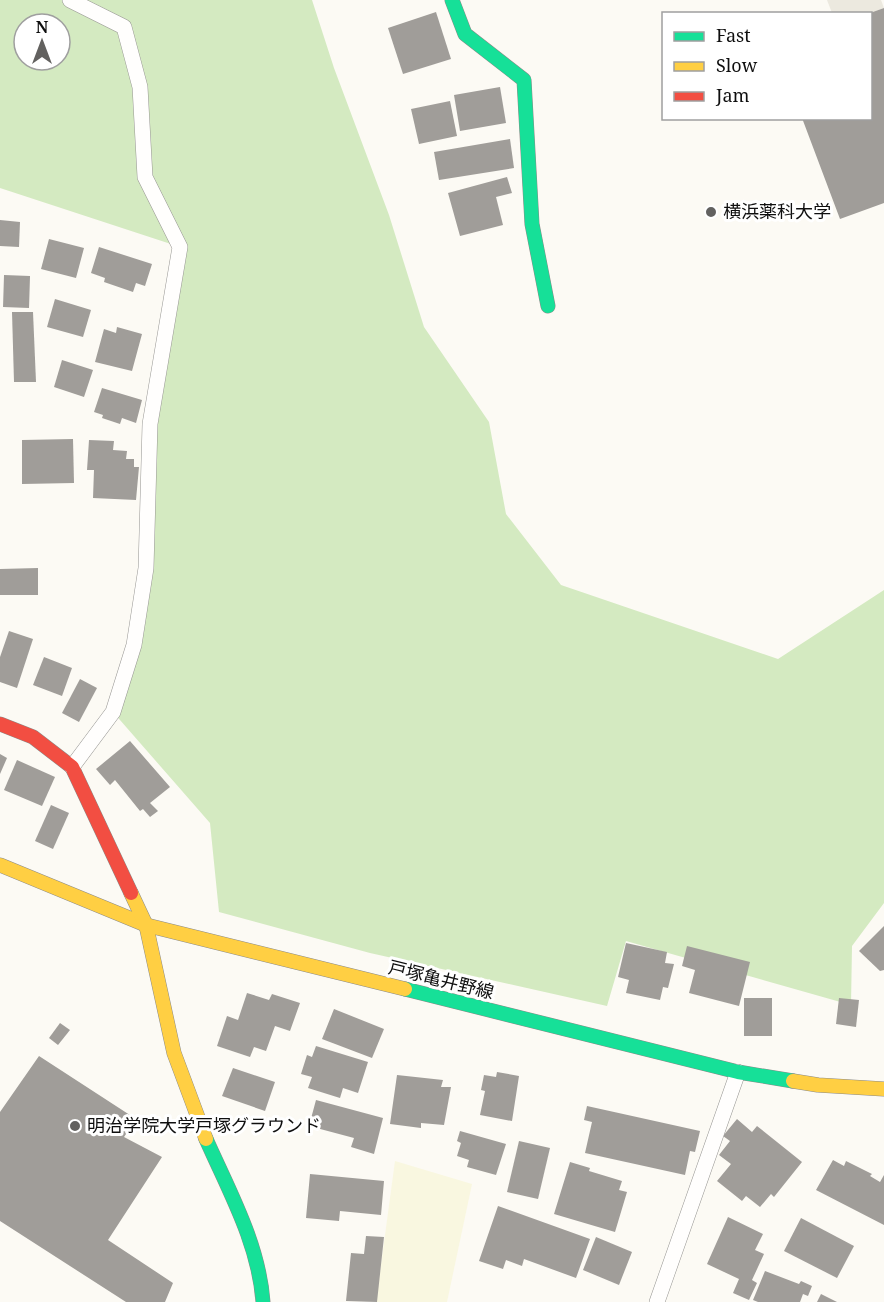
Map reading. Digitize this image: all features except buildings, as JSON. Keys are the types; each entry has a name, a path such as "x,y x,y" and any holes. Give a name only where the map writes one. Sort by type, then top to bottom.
{"street":[{"path":"452,0 465,34 524,80 532,224 548,306"},
{"path":"0,724 33,737 72,767 146,926 174,1053 201,1128 249,1236 262,1287 263,1302"},
{"name":"戸塚亀井野線","path":"0,865 146,926 738,1072 818,1085 884,1089"}],"lane":[{"path":"70,0 124,27 140,87 145,177 180,247 150,424 146,568 134,645 113,712 72,767"},
{"path":"657,1302 738,1072"}],"shaded area":[{"path":"827,0 881,0 884,8 872,12 832,12"},
{"path":"395,1161 472,1184 447,1302 376,1302"}],"green space":[{"path":"0,0 312,0 334,68 389,215 424,327 489,422 506,514 561,585 778,659 884,590 884,903 852,946 851,1005 626,941 607,1006 370,953 219,912 210,823 113,712 143,590 150,424 180,247 0,188"}],"traffic: fast":[{"path":"452,0 465,34 524,80 532,224 548,306"},
{"path":"405,989 738,1072 793,1081"},
{"path":"206,1139 242,1218 256,1259 263,1302"}],"traffic: slow":[{"path":"0,865 146,925 405,989"},
{"path":"131,893 146,925 174,1053 206,1139"},
{"path":"793,1081 884,1089"}],"traffic: jam":[{"path":"0,724 33,737 72,767 131,893"}],"place":[{"name":"横浜薬科大学","path":"711,212"},
{"name":"明治学院大学戸塚グラウンド","path":"75,1126"}]}
